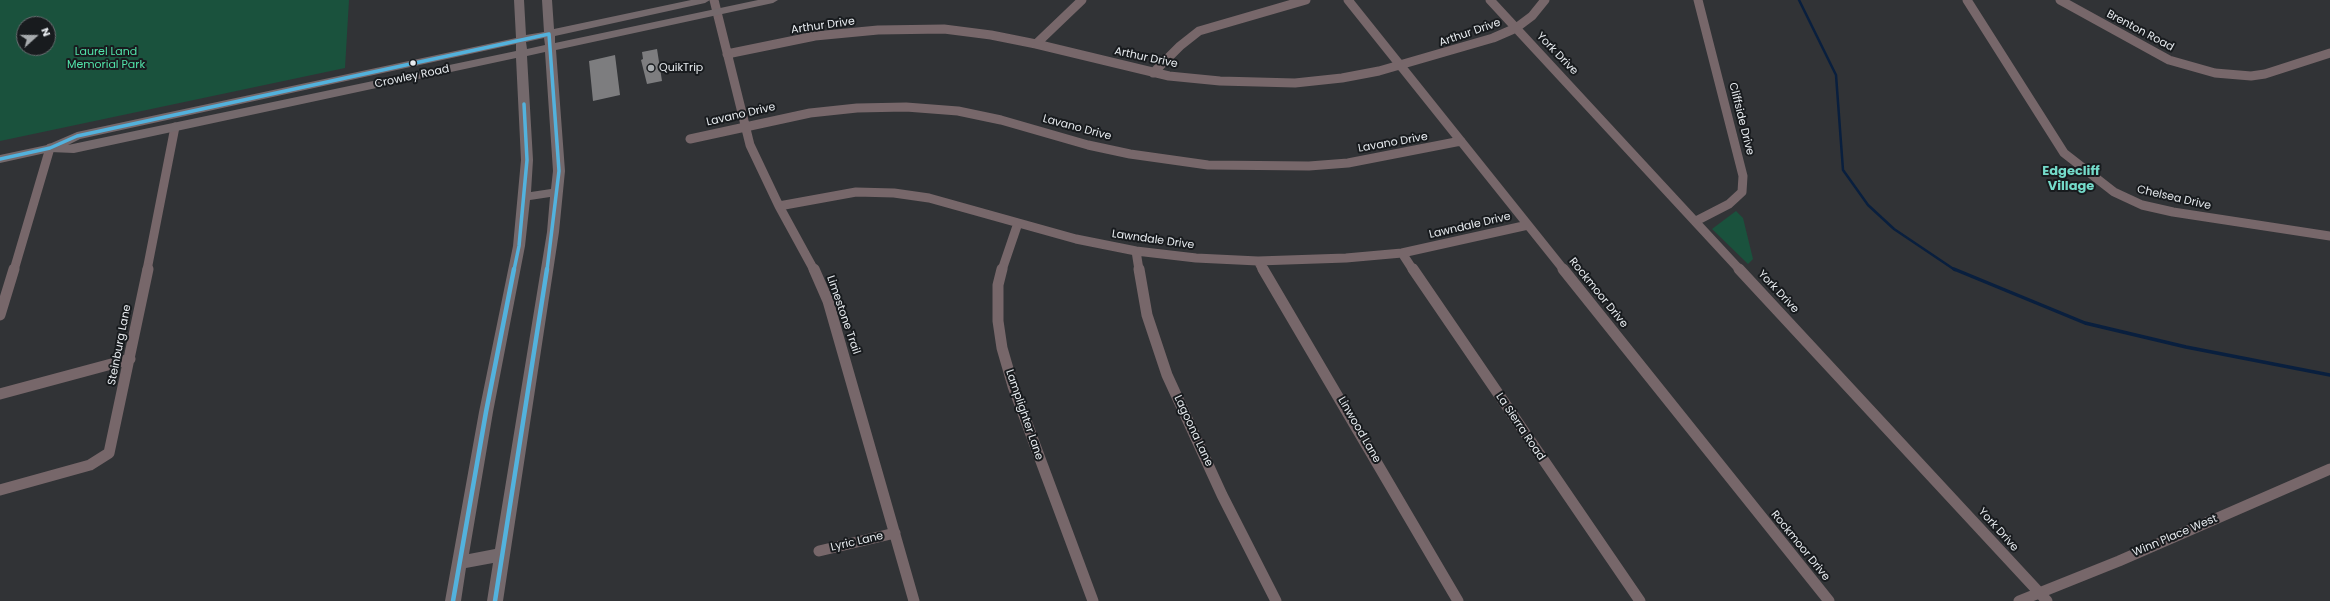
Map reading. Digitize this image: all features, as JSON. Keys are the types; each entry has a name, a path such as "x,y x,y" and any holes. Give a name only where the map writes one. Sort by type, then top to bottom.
{"main road":[{"path":"453,601 519,246 525,197 527,160 519,0"},
{"path":"495,601 553,232 559,171 547,0"},
{"name":"Crowley Road","path":"0,159 50,148 77,136 705,0"},
{"name":"Crowley Road","path":"50,148 74,149 773,0"},
{"path":"175,127 217,106"},
{"path":"525,197 557,192"},
{"path":"459,563 502,555"}],"street":[{"name":"Limestone Trail","path":"714,0 744,127 759,168 803,247 828,301 914,601"},
{"path":"1036,44 1082,0"},
{"path":"1153,73 1180,46 1199,31 1225,22 1306,0"},
{"name":"Rockmoor Drive","path":"1348,0 1829,601"},
{"name":"York Drive","path":"1490,0 2043,597"},
{"name":"Arthur Drive","path":"727,54 815,36 878,30 944,30 991,35 1036,44 1153,73 1220,81 1295,83 1342,78 1401,65 1486,40 1516,28 1532,16 1545,0"},
{"name":"Cliffside Drive","path":"1696,221 1729,204 1742,192 1743,176 1698,0"},
{"name":"Chelsea Drive","path":"1967,0 2064,153 2114,192 2142,205 2173,212 2330,236"},
{"name":"Brenton Road","path":"2060,0 2169,60 2215,73 2251,76 2265,74 2330,53"},
{"name":"Lavano Drive","path":"690,139 810,113 857,108 906,107 958,110 1130,154 1186,163 1234,166 1309,166 1348,163 1413,152 1461,141"},
{"name":"Steinburg Lane","path":"0,490 90,465 105,457 112,443 130,359 175,127"},
{"path":"0,315 50,148"},
{"name":"Lawndale Drive","path":"779,206 856,192 894,193 929,198 1076,239 1136,251 1196,258 1258,261 1346,258 1402,253 1528,225"},
{"name":"Lamplighter Lane","path":"1018,223 1007,251 998,286 998,322 1002,348 1018,401 1093,601"},
{"name":"Lagoona Lane","path":"1136,251 1147,315 1167,375 1222,495 1276,601"},
{"name":"La Sierra Road","path":"1402,253 1640,601"},
{"name":"Linwood Lane","path":"1258,261 1458,601"},
{"path":"0,394 130,359"},
{"name":"Winn Place West","path":"2019,601 2043,597 2330,469"},
{"name":"Lyric Lane","path":"819,551 895,533"}],"green space":[{"name":"Laurel Land Memorial Park","path":"0,0 349,0 345,68 0,141"},
{"path":"1736,211 1743,218 1753,259 1748,264 1712,229"}],"building":[{"name":"QuikTrip","path":"657,49 662,81 647,84 641,60 643,59 642,52"},
{"path":"615,55 620,95 593,101 589,61"}],"waterway":[{"path":"1799,0 1836,75 1843,170 1868,205 1894,229 1955,270"},
{"path":"1954,269 2085,323 2186,347 2330,375"}],"transit line":[{"path":"0,159 50,148 77,136 549,34 559,171 553,232 495,601"},
{"path":"453,601 486,412 519,246 527,160 524,104"}],"place":[{"name":"QuikTrip","path":"651,68"}],"district":[{"name":"Edgecliff Village","path":"2071,180"}]}
